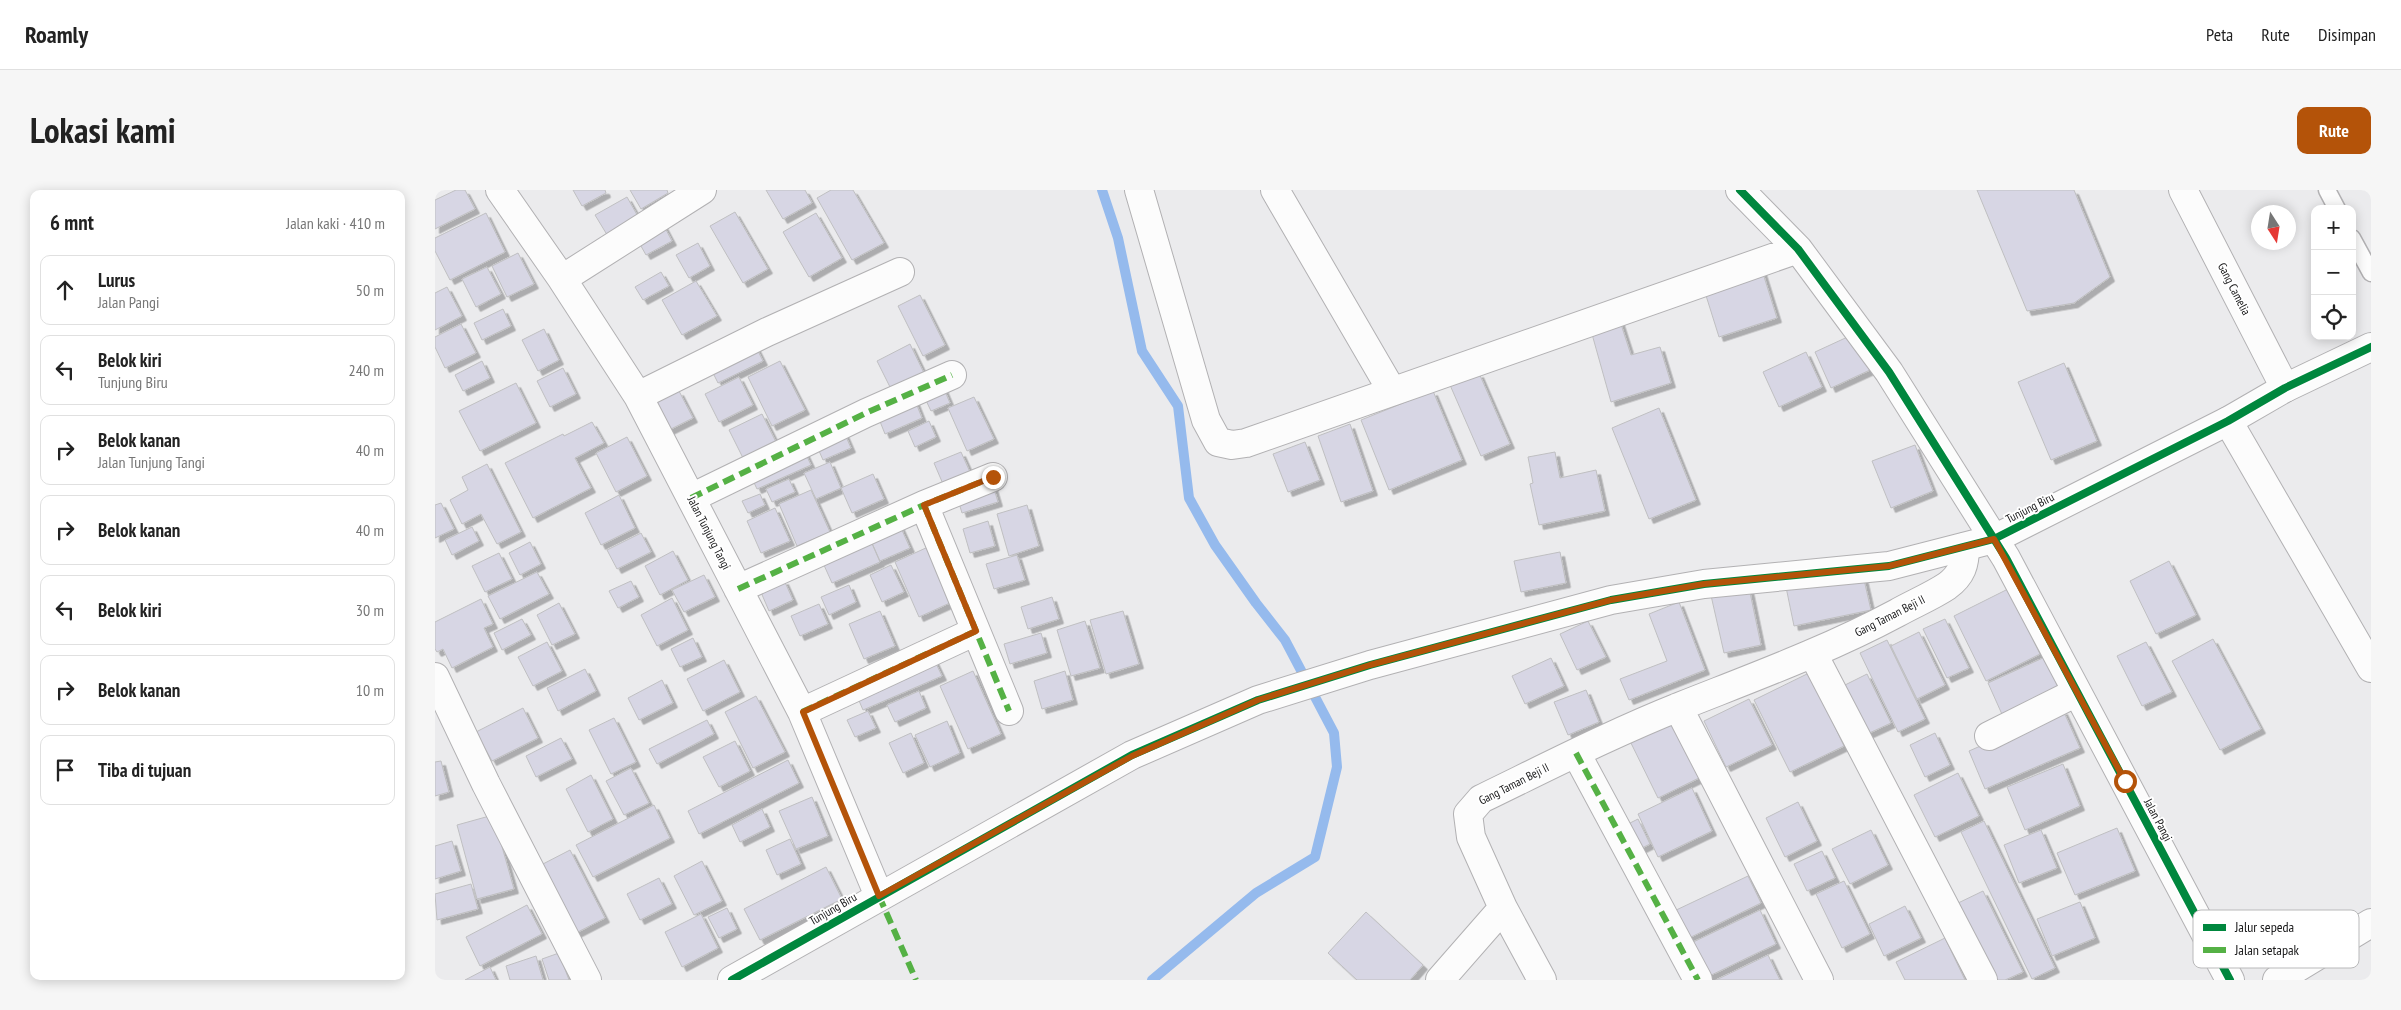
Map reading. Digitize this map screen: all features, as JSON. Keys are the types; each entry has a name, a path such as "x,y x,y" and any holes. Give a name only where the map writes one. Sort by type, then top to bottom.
{"street":[{"name":"Jalan Tunjung Tangi","path":"501,190 562,279 638,396 803,712 879,896"},
{"path":"562,279 702,190"},
{"path":"1139,190 1207,420 1218,442 1231,446 1246,443 1798,249"},
{"path":"1275,190 1392,391"},
{"name":"Jalan Pangi","path":"1740,190 1798,249 1889,372 1994,539 2194,910"},
{"name":"Gang Camelia","path":"2183,190 2285,388"},
{"path":"638,396 767,332 900,272"},
{"name":"Tunjung Biru","path":"732,980 1132,756 1258,700 1344,673 1611,600 1704,584 1889,566 1994,539 2228,421 2285,388 2371,346"},
{"path":"691,498 866,413 952,375"},
{"path":"2228,421 2371,668"},
{"path":"738,589 924,505 993,477"},
{"path":"924,505 1009,711"},
{"name":"Gang Taman Beji II","path":"1542,980 1503,908 1471,837 1468,814 1481,798 1678,707 1813,654 1873,626 1947,586 1961,573 1965,562 1965,547"},
{"path":"803,712 976,631"},
{"path":"1813,654 1983,980"},
{"path":"435,677 486,784 587,980"},
{"path":"1989,736 2077,692"},
{"path":"1678,707 1819,980"},
{"path":"1576,753 1698,980"},
{"path":"1440,980 1503,908"},
{"path":"2359,930 2371,923"},
{"name":"Jalan Pangi","path":"2225,968 2231,980"},
{"path":"2277,980 2297,968"}],"lane":[{"path":"2327,190 2335,205"},
{"path":"2356,245 2371,272"}],"building":[{"path":"456,190 465,190 475,209 435,229 435,200"},
{"path":"573,190 605,190 606,193 582,206"},
{"path":"630,190 667,190 668,193 641,209"},
{"path":"766,190 805,190 812,203 783,219"},
{"path":"831,190 853,190 884,243 852,260 817,198"},
{"path":"1977,190 2074,190 2110,277 2074,303 2027,311"},
{"path":"627,197 640,220 609,238 595,215"},
{"path":"735,212 768,269 743,283 710,226"},
{"path":"486,213 505,252 450,280 435,251 435,238"},
{"path":"816,213 842,258 809,277 783,232"},
{"path":"663,224 672,241 646,255 637,239"},
{"path":"698,243 710,266 689,278 676,255"},
{"path":"518,253 534,284 507,297 492,266"},
{"path":"487,267 501,294 476,307 462,279"},
{"path":"1761,267 1777,318 1719,337 1703,286"},
{"path":"661,272 669,286 643,300 635,287"},
{"path":"696,281 717,316 682,335 662,300"},
{"path":"447,287 462,316 435,330 435,293"},
{"path":"920,295 945,345 923,356 898,306"},
{"path":"503,309 511,326 482,340 474,323"},
{"path":"1619,318 1631,355 1660,347 1671,383 1611,402 1590,327"},
{"path":"461,324 476,353 445,368 435,347 435,337"},
{"path":"544,329 559,360 538,371 522,340"},
{"path":"1854,334 1870,370 1831,388 1815,352"},
{"path":"753,341 763,361 718,383 708,363"},
{"path":"910,344 924,373 891,389 877,361"},
{"path":"1806,352 1822,387 1779,407 1763,372"},
{"path":"482,361 490,378 463,391 455,375"},
{"path":"780,361 805,410 772,426 748,377"},
{"path":"2064,363 2097,441 2051,460 2018,382"},
{"path":"563,368 576,394 550,407 537,381"},
{"path":"1479,373 1510,444 1481,456 1450,385"},
{"path":"739,377 753,405 719,422 705,394"},
{"path":"941,382 950,403 931,411 921,390"},
{"path":"516,383 536,423 480,451 459,411"},
{"path":"679,391 693,418 665,432 651,405"},
{"path":"1433,391 1462,460 1389,490 1361,420"},
{"path":"974,397 994,439 967,451 948,408"},
{"path":"914,398 922,418 885,434 877,414"},
{"path":"1659,408 1696,500 1649,519 1612,428"},
{"path":"762,414 777,444 744,460 729,430"},
{"path":"929,421 936,437 915,447 908,431"},
{"path":"592,422 604,443 575,458 591,488 533,518 505,463 563,434 564,436"},
{"path":"1350,424 1373,491 1341,502 1318,436"},
{"path":"844,432 851,448 823,460 816,444"},
{"path":"627,437 647,476 616,492 596,453"},
{"path":"1305,442 1320,480 1288,492 1273,454"},
{"path":"1915,445 1933,491 1891,508 1872,461"},
{"path":"803,448 811,465 757,489 749,472"},
{"path":"961,452 970,472 943,484 934,463"},
{"path":"1555,452 1560,478 1596,470 1605,511 1539,525 1530,484 1533,483 1528,457"},
{"path":"830,462 841,488 816,499 804,473"},
{"path":"487,464 521,532 497,544 481,514 462,524 450,500 468,490 462,477"},
{"path":"873,474 884,499 852,513 841,488"},
{"path":"789,479 795,492 772,502 766,489"},
{"path":"992,482 998,502 962,513 956,493"},
{"path":"811,490 830,532 797,546 779,504"},
{"path":"760,494 765,505 748,513 742,501"},
{"path":"619,495 635,528 601,545 585,513"},
{"path":"441,503 454,529 435,538 435,505"},
{"path":"1027,505 1039,546 1009,556 997,514"},
{"path":"775,508 790,541 761,553 747,521"},
{"path":"897,519 910,548 880,561 867,532"},
{"path":"988,521 995,546 970,553 963,529"},
{"path":"472,527 479,541 452,555 445,540"},
{"path":"867,532 880,562 832,583 819,554"},
{"path":"641,533 651,552 617,569 607,550"},
{"path":"530,542 541,564 520,575 509,553"},
{"path":"928,547 952,602 919,617 895,562"},
{"path":"673,551 688,580 660,595 645,566"},
{"path":"1560,552 1566,583 1521,592 1514,561"},
{"path":"499,553 512,579 485,592 472,566"},
{"path":"1017,555 1025,580 994,589 986,564"},
{"path":"2169,561 2196,615 2156,634 2130,581"},
{"path":"891,565 904,592 882,602 870,575"},
{"path":"1862,571 1871,610 1794,626 1786,587"},
{"path":"537,572 549,594 500,619 488,596"},
{"path":"704,575 715,597 684,612 672,590"},
{"path":"784,580 793,600 769,611 760,590"},
{"path":"631,581 639,597 618,608 609,591"},
{"path":"1748,583 1761,645 1724,653 1710,591"},
{"path":"849,585 856,602 829,615 821,597"},
{"path":"2008,589 2040,654 1986,681 1954,616"},
{"path":"1052,597 1059,619 1028,629 1021,607"},
{"path":"672,598 688,630 657,646 641,615"},
{"path":"481,599 493,624 484,628 493,647 452,668 443,649 437,652 435,649 435,622"},
{"path":"1679,602 1705,670 1629,700 1620,679 1667,661 1649,614"},
{"path":"559,603 575,634 552,645 537,615"},
{"path":"819,604 828,624 800,636 791,616"},
{"path":"880,611 895,646 864,659 849,624"},
{"path":"1123,611 1139,664 1106,674 1090,620"},
{"path":"522,619 531,635 502,650 494,633"},
{"path":"1945,619 1969,668 1947,678 1923,629"},
{"path":"1085,621 1100,668 1071,676 1057,630"},
{"path":"1588,621 1606,657 1577,670 1560,634"},
{"path":"1919,632 1945,685 1917,699 1891,646"},
{"path":"1041,633 1047,653 1010,664 1004,644"},
{"path":"693,638 702,657 680,667 671,649"},
{"path":"2213,639 2261,729 2220,750 2172,661"},
{"path":"1887,640 1925,719 1898,732 1860,653"},
{"path":"547,642 562,671 533,686 518,657"},
{"path":"2146,642 2172,692 2142,706 2117,656"},
{"path":"932,655 942,676 863,710 854,689"},
{"path":"2045,657 2062,695 2005,721 1988,683"},
{"path":"1551,658 1564,686 1525,704 1512,676"},
{"path":"724,660 740,692 703,711 687,679"},
{"path":"585,669 596,691 558,711 547,688"},
{"path":"973,671 1001,734 968,749 940,686"},
{"path":"1065,671 1073,700 1042,709 1034,681"},
{"path":"1809,673 1844,746 1790,772 1754,700"},
{"path":"1867,674 1891,723 1865,735 1841,687"},
{"path":"662,680 673,703 639,720 628,698"},
{"path":"1586,690 1599,722 1568,735 1554,702"},
{"path":"919,691 926,708 895,722 887,705"},
{"path":"756,696 785,752 753,768 725,712"},
{"path":"1749,699 1772,745 1726,767 1704,721"},
{"path":"523,708 538,738 492,761 476,732"},
{"path":"2063,710 2080,748 1985,789 1969,751"},
{"path":"868,711 876,728 855,737 847,720"},
{"path":"1671,716 1701,777 1658,798 1628,737"},
{"path":"614,718 636,762 611,774 589,730"},
{"path":"707,720 714,734 657,764 649,749"},
{"path":"947,721 960,753 930,767 915,735"},
{"path":"911,733 924,763 903,773 889,743"},
{"path":"1935,733 1950,765 1925,777 1910,745"},
{"path":"561,738 572,759 536,777 526,756"},
{"path":"735,741 750,771 719,787 703,757"},
{"path":"788,760 799,783 699,834 688,811"},
{"path":"441,761 449,792 435,796 435,762"},
{"path":"2063,764 2080,806 2025,830 2007,787"},
{"path":"631,768 649,803 624,815 606,781"},
{"path":"1958,773 1979,816 1935,837 1914,795"},
{"path":"591,775 613,819 588,832 566,789"},
{"path":"1692,788 1712,831 1658,857 1638,814"},
{"path":"812,797 828,836 796,849 779,811"},
{"path":"1798,802 1817,841 1785,857 1766,818"},
{"path":"654,805 670,838 593,877 576,845"},
{"path":"762,809 770,827 740,842 732,825"},
{"path":"493,815 514,889 477,899 457,825"},
{"path":"1638,819 1650,844 1634,852 1622,827"},
{"path":"1984,821 2055,968 2032,979 1961,832"},
{"path":"2117,828 2135,871 2075,895 2057,853"},
{"path":"1871,830 1888,865 1850,884 1832,849"},
{"path":"2041,830 2057,868 2019,883 2004,845"},
{"path":"790,839 801,864 777,875 766,850"},
{"path":"452,841 461,871 435,879 435,846"},
{"path":"570,850 605,918 576,933 541,865"},
{"path":"1822,851 1835,878 1807,891 1794,864"},
{"path":"702,861 722,901 694,915 674,876"},
{"path":"826,867 842,899 760,940 744,909"},
{"path":"1748,876 1761,903 1685,940 1672,912"},
{"path":"659,878 672,904 640,920 627,894"},
{"path":"1844,881 1870,934 1842,948 1816,894"},
{"path":"471,884 478,909 437,920 435,894"},
{"path":"1983,891 2023,972 2005,980 1991,980 1954,905"},
{"path":"2080,902 2095,938 2052,956 2037,919"},
{"path":"527,905 542,934 480,966 466,937"},
{"path":"1905,906 1921,938 1884,956 1869,924"},
{"path":"727,908 737,929 719,938 708,917"},
{"path":"1760,910 1776,944 1703,979 1687,945"},
{"path":"1366,912 1423,965 1410,980 1357,980 1328,953"},
{"path":"701,914 718,948 682,967 665,932"},
{"path":"1945,938 1965,980 1905,980 1896,962"},
{"path":"559,953 569,980 549,980 542,959"},
{"path":"1768,955 1780,980 1716,980"},
{"path":"536,956 543,980 510,980 506,966"},
{"path":"490,967 496,980 465,980"}],"waterway":[{"path":"1102,190 1118,238 1142,351 1178,406 1189,498 1215,545 1285,640 1334,733 1337,767 1315,857 1256,893 1152,980"}],"marked path":[{"path":"691,498 866,413 952,375"},
{"path":"738,589 924,505 993,477"},
{"path":"924,505 1009,711"},
{"path":"802,712 976,631"},
{"path":"1576,753 1698,980"},
{"path":"879,896 916,980"}],"cycle path":[{"path":"1740,190 1798,249 1889,372 2006,558 2193,910"},
{"path":"732,980 1132,755 1258,700 1370,665 1611,600 1704,584 1889,566 1994,539 2228,421 2285,388 2371,347"},
{"path":"2224,968 2230,980"}],"route":[{"path":"993,477 924,505 976,631 803,712 879,896 1132,756 1258,700 1370,665 1611,600 1704,584 1889,566 1994,539 2006,558 2125,781"}]}
